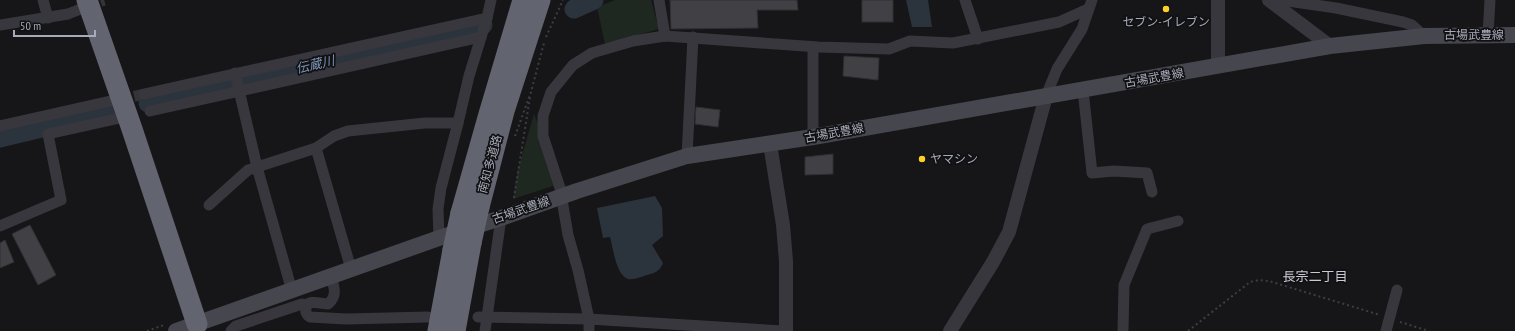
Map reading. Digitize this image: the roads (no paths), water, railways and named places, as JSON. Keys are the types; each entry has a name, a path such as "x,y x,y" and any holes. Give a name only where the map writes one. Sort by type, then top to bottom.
{"highway":[{"path":"497,86 514,0"},
{"name":"南知多道路","path":"470,210 497,86 524,0"},
{"name":"南知多道路","path":"433,324 454,244 470,210 540,0"},
{"path":"89,3 129,86 203,322"},
{"name":"南知多道路","path":"454,244 458,306 455,331"}],"main road":[{"name":"古場武豊線","path":"176,331 351,269 454,244 501,218 561,196 687,156 813,137 1330,46 1424,36 1515,35"}],"street":[{"path":"43,0 48,18"},
{"path":"454,244 438,209 441,188 469,76 491,0"},
{"path":"658,0 665,36"},
{"path":"965,0 978,39"},
{"path":"1218,0 1218,66"},
{"path":"1270,0 1330,46"},
{"path":"1281,0 1336,8 1403,22 1412,26 1424,36"},
{"path":"1488,35 1490,0"},
{"path":"0,25 68,14 89,3"},
{"path":"589,331 589,319 578,270 568,235 559,184 543,136 543,116 551,92 573,65 592,53 633,41 665,36 812,47 889,48 910,41 953,43 1059,22 1090,4"},
{"path":"950,331 993,262 1009,232 1046,96 1057,69 1082,29 1090,4"},
{"path":"144,94 487,18"},
{"path":"150,111 481,36"},
{"path":"687,156 693,37"},
{"path":"812,47 813,137"},
{"path":"235,73 257,167 292,291"},
{"path":"1083,90 1092,173 1114,171 1147,173 1152,192"},
{"path":"0,126 115,100"},
{"path":"0,226 61,200 48,134 120,118"},
{"path":"209,205 248,170 316,148 334,136 348,131 425,123 458,124"},
{"path":"770,144 783,225 786,261 786,331"},
{"path":"316,148 351,269"},
{"path":"485,331 482,317 501,218"},
{"path":"1123,331 1124,285 1147,229 1178,221"},
{"path":"231,331 236,326 302,304 306,306 314,302 328,304 331,302 335,290 331,276"},
{"path":"1386,331 1397,290"},
{"path":"306,306 305,311 308,316 315,318 433,324"},
{"path":"482,317 589,319 782,331"}],"waterway":[{"name":"伝蔵川","path":"574,9 594,0"},
{"name":"伝蔵川","path":"148,103 483,25"},
{"name":"伝蔵川","path":"0,138 117,110"}],"tunnel":[{"path":"85,7 104,0"},
{"path":"118,100 144,94"}],"place":[{"name":"セブン-イレブン","path":"1166,9"},
{"name":"ヤマシン","path":"922,159"}],"district":[{"name":"長宗二丁目","path":"1315,276"}]}
